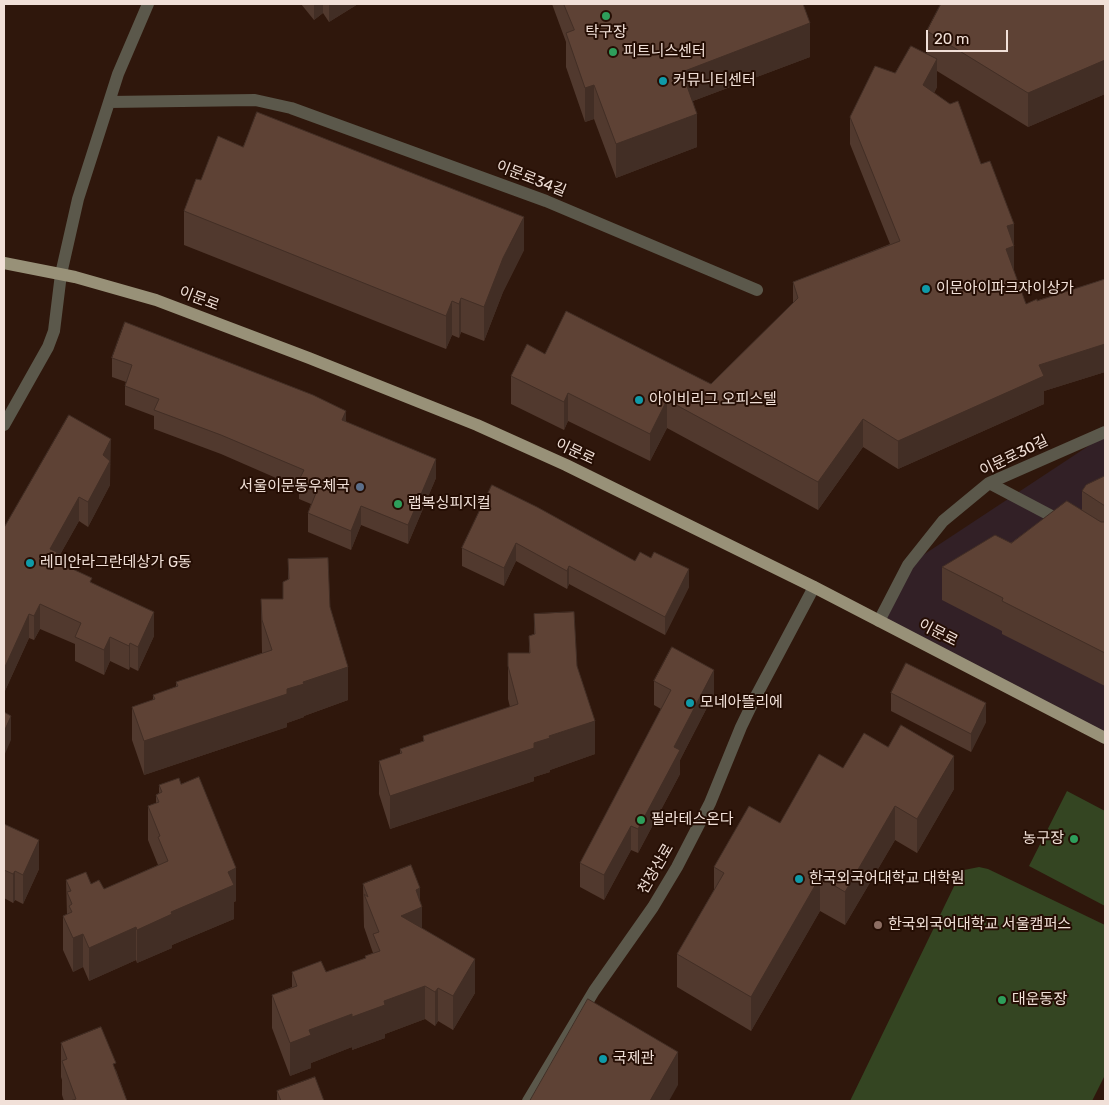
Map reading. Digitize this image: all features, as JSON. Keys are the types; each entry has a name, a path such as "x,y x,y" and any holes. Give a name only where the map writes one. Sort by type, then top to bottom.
{"main road":[{"name":"이문로","path":"4,263 91,281 156,300 477,425 566,465 814,587 1105,738"}],"street":[{"path":"4,425 52,339 57,318 61,274 78,199 118,74 148,4"},
{"name":"이문로34길","path":"109,102 256,100 291,108 546,201 757,290"},
{"name":"이문로30길","path":"879,621 908,565 944,521 989,483 1105,432"},
{"path":"989,483 1075,529"},
{"name":"천장산로","path":"528,1101 594,991 677,867 710,803 752,706 814,587"}],"shaded area":[{"path":"1105,435 1105,739 879,621 908,565"}],"green space":[{"name":"농구장","path":"1067,791 1105,811 1105,906 1029,866"},
{"name":"대운동장","path":"979,867 988,869 1105,925 1105,1075 1092,1101 850,1101 959,876 964,870"}],"building":[{"name":"커뮤니티센터","path":"564,4 803,4 810,23 682,72 697,114 616,144 594,85 585,88 566,33 574,30"},
{"path":"941,4 1105,4 1105,60 1028,93 927,31"},
{"name":"이문아이파크자이상가","path":"911,46 937,59 923,85 950,104 958,101 981,164 990,161 1014,224 1007,226 1014,246 1006,249 1026,304 1105,279 1105,344 1039,365 1044,376 898,441 863,419 818,482 667,400 650,434 568,393 564,402 511,376 527,344 545,354 566,311 711,384 798,298 793,282 900,241 850,117 875,66 895,73"},
{"path":"257,112 524,217 503,258 484,307 461,298 459,304 452,301 446,316 184,211 196,179 201,180 218,136 243,147"},
{"path":"125,322 313,395 346,411 342,420 436,459 408,525 361,506 351,531 308,513 318,488 299,480 304,470 221,435 154,410 159,399 125,386 132,365 112,358"},
{"path":"69,415 111,439 103,455 110,461 88,502 79,497 50,549 57,552 53,560 92,578 90,582 154,612 138,647 130,643 129,646 110,637 104,650 75,637 81,623 40,604 34,616 29,614 4,669 4,528"},
{"path":"1105,476 1105,506 1082,491 1086,485"},
{"path":"492,485 537,507 635,561 640,552 651,558 654,552 689,569 665,617 569,566 567,571 516,543 504,568 462,548"},
{"path":"1067,501 1101,522 1105,522 1105,653 1002,601 1003,598 942,567 995,535 1011,543"},
{"path":"328,558 330,607 348,667 287,689 287,694 144,741 132,707 155,699 153,695 178,686 176,682 272,650 262,620 261,599 283,599 283,582 289,579 288,559"},
{"path":"574,612 577,666 595,721 549,736 550,738 534,743 534,748 390,796 379,761 402,753 400,749 424,741 423,736 518,704 508,666 508,653 530,653 529,636 535,634 534,614"},
{"path":"672,647 714,670 674,747 680,750 638,829 631,826 604,875 580,863 671,690 654,681"},
{"path":"906,663 986,703 971,734 891,693"},
{"path":"4,712 11,716 4,732"},
{"name":"한국외국어대학교 대학원","path":"901,725 954,756 917,819 895,806 845,892 820,877 751,997 677,954 724,873 714,867 749,806 780,823 819,754 843,768 864,733 888,747"},
{"path":"199,777 236,868 228,872 234,885 171,912 172,914 137,930 136,927 89,948 83,934 73,938 63,916 72,912 69,906 72,904 67,892 71,891 66,880 86,872 91,884 99,880 104,889 168,861 148,806 159,802 156,795 162,792 159,785 179,778 181,784"},
{"path":"4,824 39,840 23,875 15,871 13,874 4,870"},
{"path":"411,865 420,888 416,890 422,907 401,916 475,959 453,996 438,988 435,992 425,986 384,1001 385,1005 352,1017 352,1014 309,1030 311,1035 290,1043 272,995 297,986 292,972 321,961 326,972 380,951 373,934 379,932 364,894 368,897 363,884"},
{"path":"588,999 678,1052 650,1101 530,1101"},
{"path":"101,1027 116,1063 113,1064 127,1101 70,1101 76,1099 62,1061 67,1059 61,1043"},
{"path":"315,1077 324,1101 281,1101 277,1091"}],"place":[{"name":"탁구장","path":"606,16"},
{"name":"피트니스센터","path":"613,52"},
{"name":"커뮤니티센터","path":"663,81"},
{"name":"이문아이파크자이상가","path":"926,289"},
{"name":"아이비리그 오피스텔","path":"639,400"},
{"name":"서울이문동우체국","path":"360,487"},
{"name":"랩복싱피지컬","path":"398,504"},
{"name":"레미안라그란데상가 G동","path":"30,563"},
{"name":"모네아뜰리에","path":"690,703"},
{"name":"필라테스온다","path":"641,820"},
{"name":"농구장","path":"1074,839"},
{"name":"한국외국어대학교 대학원","path":"799,879"},
{"name":"한국외국어대학교 서울캠퍼스","path":"878,925"},
{"name":"대운동장","path":"1002,1000"},
{"name":"국제관","path":"603,1059"}]}
